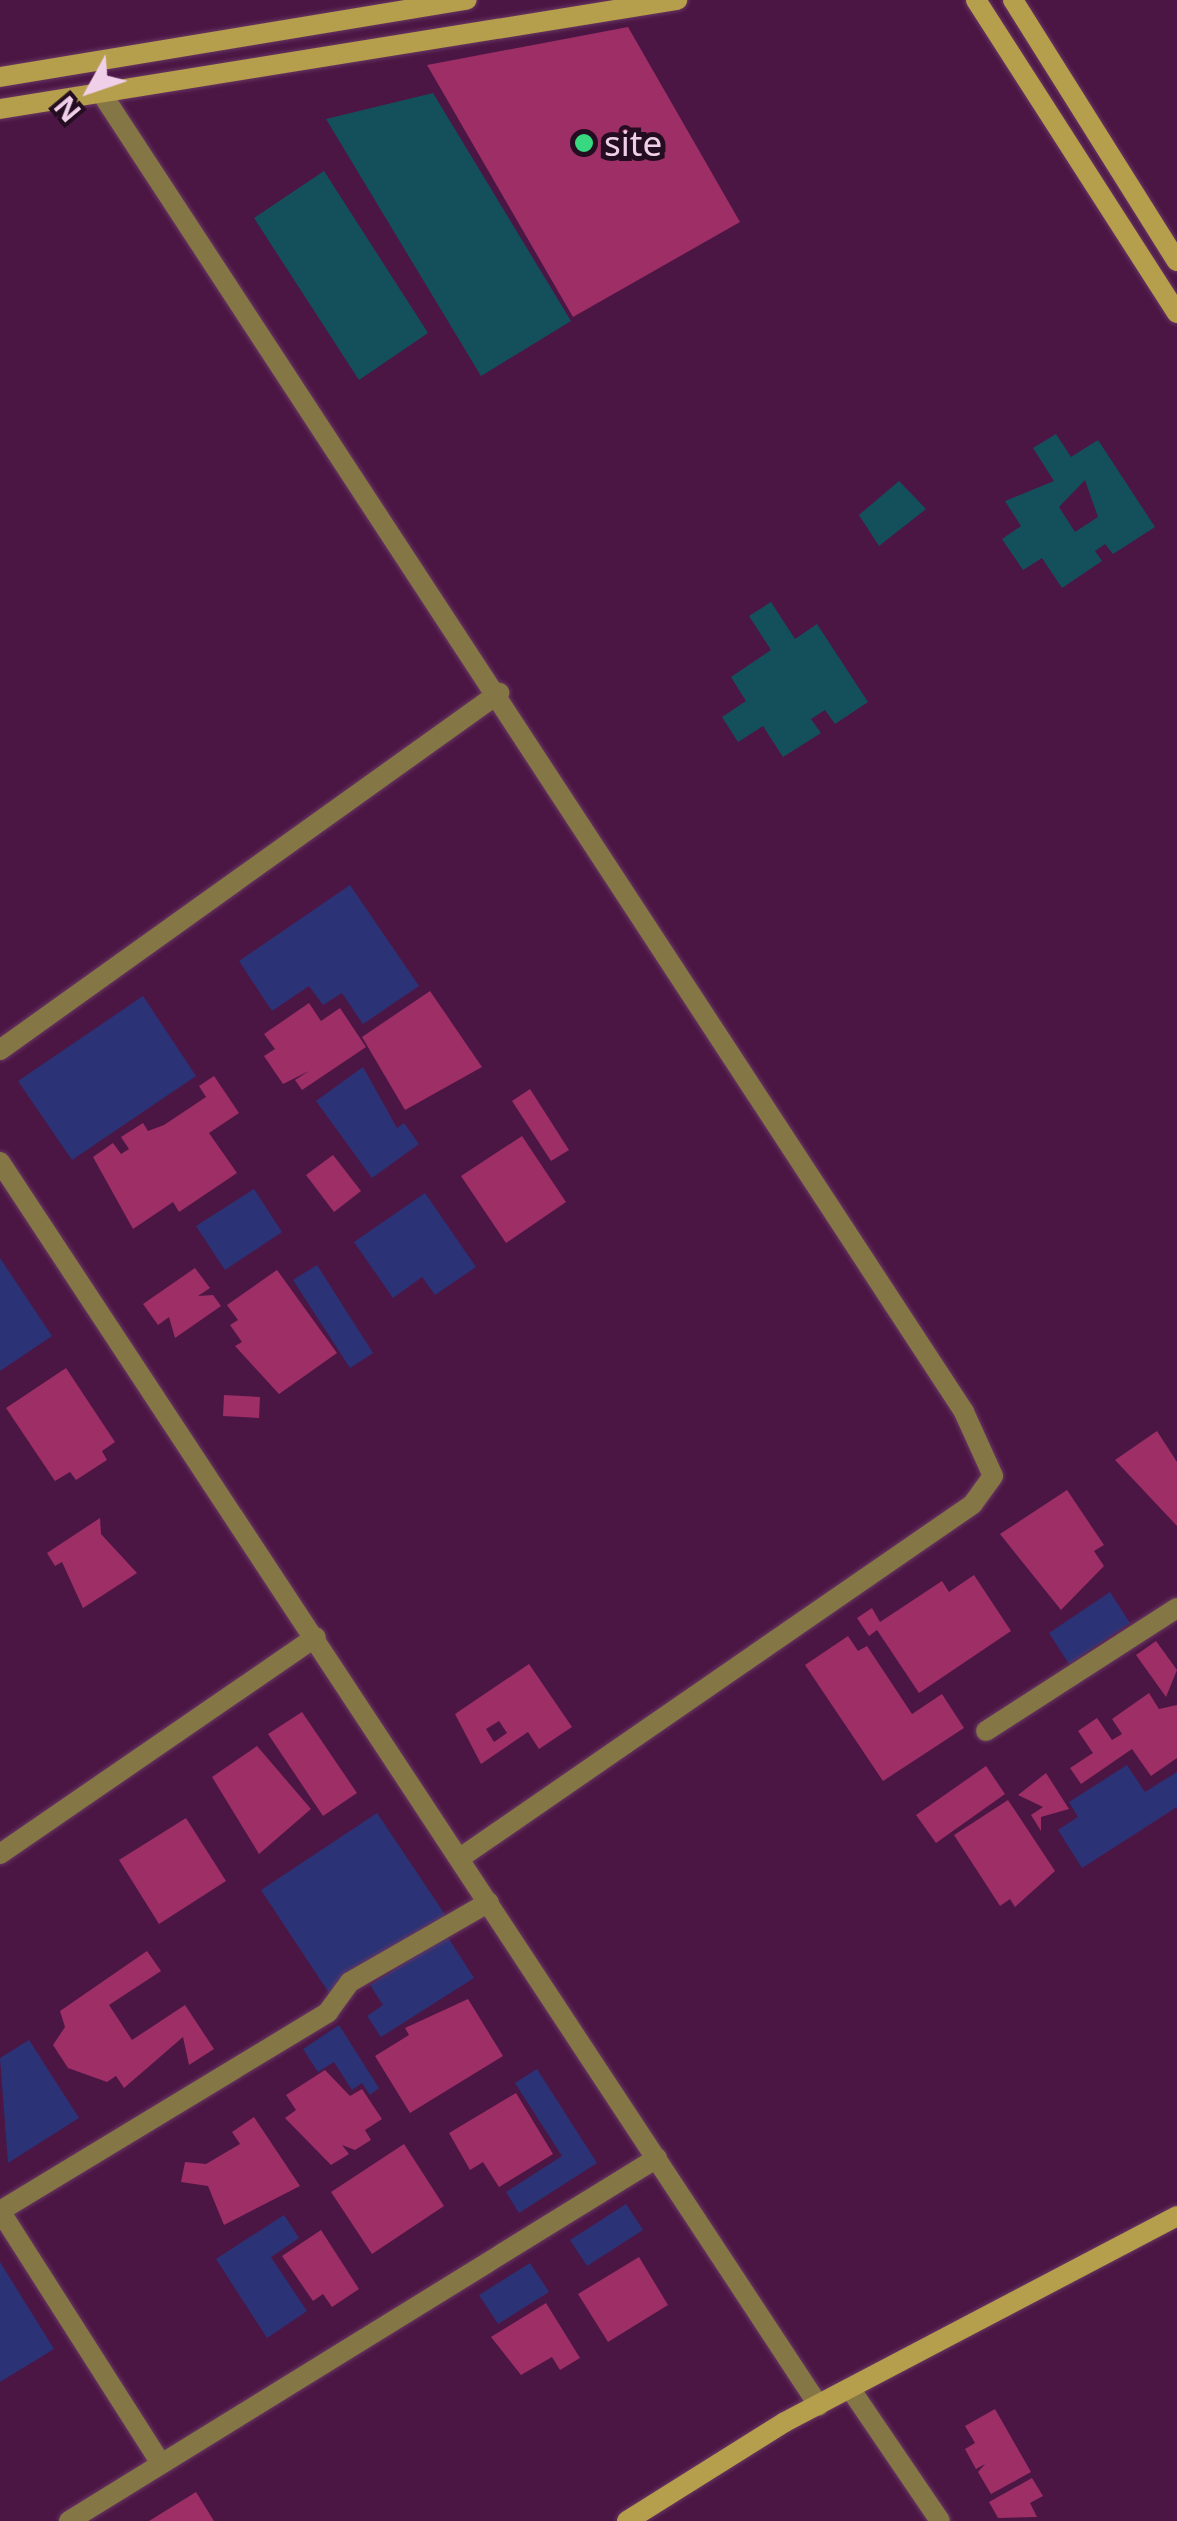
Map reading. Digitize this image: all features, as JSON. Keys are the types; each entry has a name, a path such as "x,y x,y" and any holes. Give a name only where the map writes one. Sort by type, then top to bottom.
{"main road":[{"path":"0,77 467,0"},
{"path":"0,110 677,0"},
{"path":"976,0 1177,313"},
{"path":"1012,0 1177,260"},
{"path":"628,2521 819,2406 1177,2216"}],"street":[{"path":"102,94 498,693 964,1412 993,1476 974,1504 460,1858"},
{"path":"0,1050 498,693"},
{"path":"0,1162 819,2406"},
{"path":"986,1731 1177,1608"},
{"path":"0,1854 316,1637"},
{"path":"160,2462 0,2211 328,2012 350,1982 489,1902"},
{"path":"69,2521 657,2158"},
{"path":"851,2390 940,2521"}],"shaded area":[{"path":"433,93 571,321 481,376 326,119"},
{"path":"324,171 428,333 359,380 254,218"},
{"path":"1056,434 1071,457 1098,440 1155,527 1113,554 1105,544 1095,551 1102,561 1062,588 1042,558 1023,570 1002,539 1021,526 1005,501 1054,481 1033,448","holes":["1085,480 1098,517 1075,532 1059,507"]},
{"path":"899,481 926,509 879,546 859,515"},
{"path":"771,602 795,639 817,624 868,702 835,724 825,710 811,719 821,733 783,757 763,726 738,742 722,717 746,701 731,677 771,650 749,616"},
{"path":"350,885 419,986 363,1024 342,993 323,1005 309,986 272,1011 239,961"},
{"path":"143,996 196,1076 72,1160 18,1081"},
{"path":"363,1067 397,1128 404,1123 419,1144 372,1178 316,1101"},
{"path":"254,1189 282,1232 225,1270 196,1226"},
{"path":"425,1193 476,1267 435,1295 422,1277 393,1298 354,1242"},
{"path":"0,1258 52,1336 0,1371"},
{"path":"317,1265 373,1353 350,1368 293,1280"},
{"path":"1110,1592 1130,1623 1069,1664 1049,1633"},
{"path":"1127,1765 1145,1792 1177,1772 1177,1807 1082,1868 1058,1830 1078,1817 1069,1802"},
{"path":"377,1813 450,1922 333,1999 261,1890"},
{"path":"447,1936 474,1978 381,2037 367,2016 383,2005 370,1985"},
{"path":"339,2025 379,2088 370,2095 362,2083 352,2090 334,2062 318,2072 303,2049"},
{"path":"29,2040 79,2118 8,2163 0,2058"},
{"path":"537,2069 597,2163 519,2213 506,2192 562,2156 515,2083"},
{"path":"626,2204 643,2230 587,2266 570,2240"},
{"path":"284,2215 299,2238 271,2257 307,2311 267,2338 216,2259"},
{"path":"0,2262 54,2349 0,2382"},
{"path":"530,2263 549,2292 498,2324 479,2295"}],"building":[{"name":"site","path":"628,27 740,222 573,317 427,65"},
{"path":"430,991 482,1067 405,1110 362,1037"},
{"path":"309,1003 321,1021 340,1008 366,1047 302,1090 295,1080 309,1071 283,1084 264,1056 275,1049 264,1034"},
{"path":"214,1076 239,1113 209,1133 237,1173 179,1212 173,1202 133,1229 93,1157 113,1143 121,1154 129,1149 121,1137 143,1123 148,1131 164,1125 206,1097 199,1086"},
{"path":"530,1089 569,1150 551,1161 512,1101"},
{"path":"522,1136 566,1202 506,1243 461,1176"},
{"path":"333,1155 361,1191 334,1212 306,1175"},
{"path":"195,1268 210,1288 198,1296 213,1295 221,1306 175,1338 169,1317 158,1325 143,1304"},
{"path":"277,1270 337,1353 279,1394 235,1346 242,1342 230,1325 238,1320 227,1305"},
{"path":"66,1368 115,1442 102,1451 107,1460 76,1480 70,1472 55,1481 6,1408"},
{"path":"224,1395 260,1397 259,1418 223,1416"},
{"path":"1157,1431 1177,1462 1177,1526 1115,1460"},
{"path":"1067,1490 1104,1545 1094,1551 1104,1566 1061,1610 1000,1534"},
{"path":"100,1518 101,1534 137,1573 83,1608 62,1562 55,1566 47,1553"},
{"path":"974,1575 1011,1631 919,1693 877,1630 869,1636 857,1618 872,1608 880,1622 942,1581 949,1592"},
{"path":"848,1636 858,1651 867,1646 912,1714 942,1694 964,1728 883,1781 805,1665"},
{"path":"1156,1641 1177,1670 1166,1697 1136,1655"},
{"path":"529,1664 572,1727 539,1749 528,1732 481,1764 455,1714","holes":["499,1721 507,1733 494,1742 486,1729"]},
{"path":"1149,1693 1159,1709 1177,1705 1177,1758 1151,1776 1132,1749 1081,1784 1070,1768 1093,1753 1078,1731 1097,1718 1112,1740 1122,1734 1112,1719"},
{"path":"302,1712 357,1793 323,1816 268,1734"},
{"path":"257,1746 311,1809 259,1854 212,1777"},
{"path":"986,1766 1005,1794 936,1843 916,1815"},
{"path":"1046,1773 1069,1809 1041,1817 1041,1831 1031,1815 1043,1807 1018,1795"},
{"path":"1008,1800 1055,1871 1015,1907 1010,1899 1000,1906 954,1835"},
{"path":"186,1818 226,1881 159,1924 119,1860"},
{"path":"147,1951 161,1971 109,2005 132,2040 185,2005 214,2049 189,2065 183,2037 124,2088 116,2076 107,2082 68,2068 53,2045 65,2027 60,2011"},
{"path":"468,1999 503,2056 410,2113 375,2056 409,2035 405,2028"},
{"path":"325,2070 350,2096 362,2089 382,2119 365,2130 371,2140 355,2150 342,2145 349,2154 331,2165 285,2118 296,2110 286,2095"},
{"path":"516,2093 553,2154 499,2187 483,2162 470,2170 449,2133"},
{"path":"254,2117 300,2186 224,2225 208,2186 181,2182 185,2162 206,2164 240,2144 232,2132"},
{"path":"404,2144 444,2206 372,2254 331,2192"},
{"path":"321,2230 359,2289 332,2307 323,2294 313,2301 282,2256"},
{"path":"639,2257 668,2305 608,2342 578,2294"},
{"path":"546,2303 580,2358 560,2370 552,2357 521,2375 491,2337"},
{"path":"995,2409 1031,2472 991,2494 978,2472 985,2464 976,2469 965,2449 975,2443 965,2426"},
{"path":"1032,2478 1043,2496 1030,2503 1037,2517 998,2518 989,2502"},
{"path":"196,2492 214,2521 149,2521"}],"place":[{"name":"site","path":"584,143"}]}
